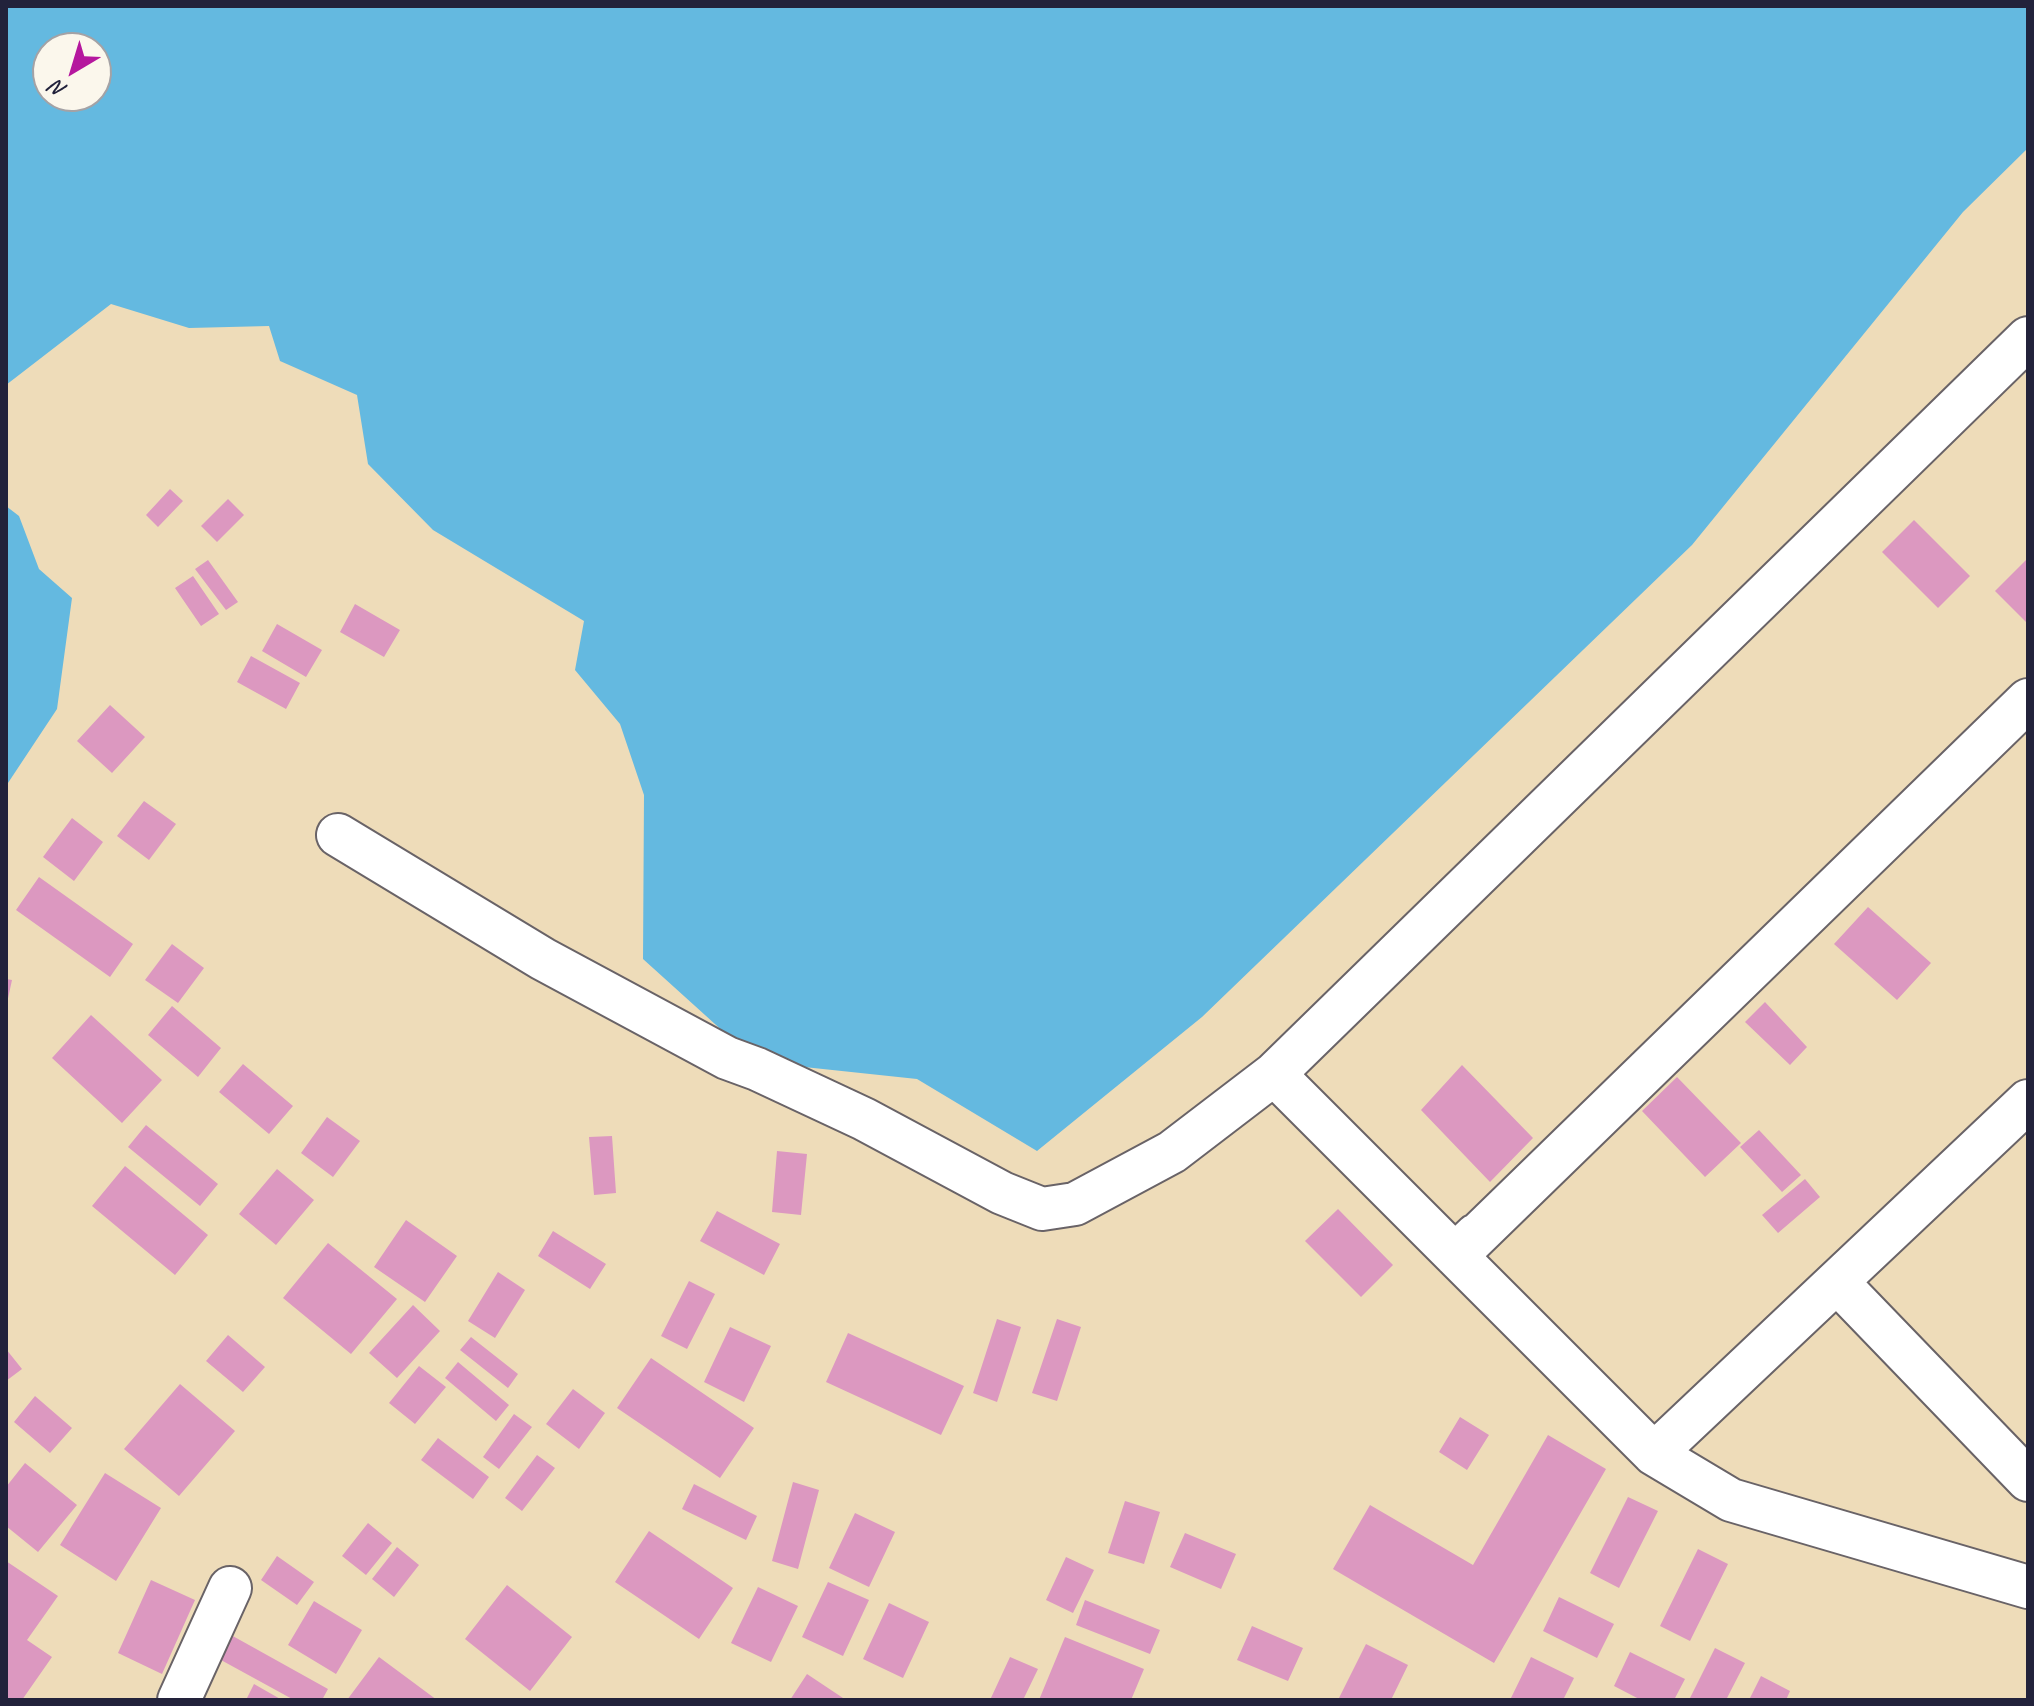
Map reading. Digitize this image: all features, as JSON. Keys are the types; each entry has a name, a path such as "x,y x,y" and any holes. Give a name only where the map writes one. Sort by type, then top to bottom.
{"street":[{"path":"338,835 543,959 714,1051 864,1119 1002,1193 1042,1209 1075,1204 1172,1152 1274,1074 2028,338"},
{"path":"1274,1074 1455,1255 2028,700"},
{"path":"2028,700 1456,1256 1654,1454 1731,1500 2028,1587"},
{"path":"1654,1454 2028,1101"},
{"path":"1837,1282 2028,1480"},
{"path":"179,1700 230,1588"}],"water":[{"path":"6,6 2028,6 2028,148 1963,212 1692,545 1202,1017 1037,1151 917,1079 757,1062 643,959 644,795 620,724 575,670 584,621 433,530 368,464 357,395 280,361 269,326 189,328 111,304 6,385"},
{"path":"6,506 19,516 39,569 72,598 57,709 6,786"}],"building":[{"path":"170,489 183,501 158,527 146,515"},
{"path":"228,499 244,515 217,542 201,526"},
{"path":"1914,520 1970,576 1938,608 1882,552"},
{"path":"2028,558 2028,624 1995,591"},
{"path":"208,560 238,602 226,610 195,569"},
{"path":"193,576 219,614 201,626 175,588"},
{"path":"355,604 400,630 384,657 340,632"},
{"path":"277,624 322,650 306,677 262,651"},
{"path":"251,656 300,683 286,709 237,682"},
{"path":"110,705 145,737 112,773 77,741"},
{"path":"144,801 176,824 149,860 117,836"},
{"path":"72,818 103,842 74,881 43,857"},
{"path":"39,877 133,944 110,977 16,910"},
{"path":"1868,907 1931,963 1897,1000 1834,944"},
{"path":"172,944 204,968 178,1003 145,980"},
{"path":"6,979 12,980 7,1003 6,1003"},
{"path":"1765,1002 1807,1047 1790,1065 1745,1022"},
{"path":"172,1006 221,1048 198,1077 148,1035"},
{"path":"91,1015 162,1080 122,1123 52,1058"},
{"path":"243,1064 293,1106 269,1134 219,1092"},
{"path":"1462,1065 1533,1138 1490,1182 1421,1110"},
{"path":"1677,1077 1741,1143 1705,1177 1642,1111"},
{"path":"327,1117 360,1141 333,1177 301,1153"},
{"path":"146,1125 218,1184 200,1206 128,1147"},
{"path":"1759,1130 1801,1175 1782,1192 1740,1147"},
{"path":"612,1136 616,1193 594,1195 589,1137"},
{"path":"777,1151 807,1154 801,1215 772,1212"},
{"path":"125,1166 208,1235 175,1275 92,1206"},
{"path":"277,1169 314,1200 276,1245 239,1214"},
{"path":"1805,1179 1820,1197 1778,1233 1762,1215"},
{"path":"1338,1209 1393,1265 1361,1297 1305,1241"},
{"path":"717,1211 780,1244 764,1275 700,1241"},
{"path":"406,1220 457,1256 425,1302 374,1267"},
{"path":"553,1231 606,1264 590,1289 538,1256"},
{"path":"328,1243 397,1299 351,1354 283,1298"},
{"path":"498,1272 525,1290 495,1338 468,1321"},
{"path":"689,1281 715,1294 687,1349 661,1336"},
{"path":"413,1305 440,1331 397,1378 369,1353"},
{"path":"997,1319 1021,1327 997,1402 973,1393"},
{"path":"1057,1319 1081,1327 1057,1401 1032,1393"},
{"path":"730,1327 771,1346 744,1402 704,1382"},
{"path":"848,1333 964,1386 941,1435 826,1382"},
{"path":"228,1335 265,1367 243,1392 206,1361"},
{"path":"471,1337 518,1374 508,1388 460,1350"},
{"path":"6,1349 22,1369 6,1381"},
{"path":"651,1358 754,1428 720,1478 617,1408"},
{"path":"458,1362 509,1405 496,1421 445,1378"},
{"path":"419,1366 446,1387 415,1424 389,1403"},
{"path":"180,1384 235,1431 179,1496 124,1449"},
{"path":"573,1389 605,1413 579,1449 546,1424"},
{"path":"35,1396 72,1428 50,1453 14,1422"},
{"path":"514,1414 532,1427 499,1469 483,1457"},
{"path":"1460,1417 1489,1435 1467,1470 1439,1452"},
{"path":"1548,1435 1606,1469 1494,1663 1333,1569 1370,1505 1473,1565"},
{"path":"438,1438 489,1477 473,1499 421,1460"},
{"path":"537,1455 555,1468 522,1511 505,1498"},
{"path":"25,1463 77,1505 38,1552 6,1526 6,1487"},
{"path":"105,1473 161,1508 116,1581 60,1545"},
{"path":"793,1482 819,1490 798,1569 772,1561"},
{"path":"694,1484 757,1516 746,1540 682,1509"},
{"path":"1628,1497 1658,1511 1619,1588 1590,1573"},
{"path":"1125,1501 1160,1512 1144,1564 1108,1553"},
{"path":"855,1513 895,1532 869,1587 829,1568"},
{"path":"368,1523 392,1543 366,1575 342,1556"},
{"path":"649,1531 733,1588 699,1639 615,1582"},
{"path":"1185,1533 1236,1554 1221,1589 1170,1567"},
{"path":"397,1547 419,1565 394,1597 372,1579"},
{"path":"1698,1549 1728,1564 1690,1641 1660,1626"},
{"path":"277,1556 314,1582 297,1605 261,1580"},
{"path":"1066,1557 1094,1570 1073,1613 1046,1600"},
{"path":"6,1561 58,1596 27,1640 52,1657 22,1700 6,1700"},
{"path":"151,1580 195,1600 162,1674 118,1653"},
{"path":"828,1582 869,1600 843,1656 802,1637"},
{"path":"507,1585 572,1637 530,1691 465,1639"},
{"path":"758,1587 798,1606 771,1662 731,1643"},
{"path":"1559,1597 1614,1624 1597,1658 1543,1631"},
{"path":"1085,1600 1160,1630 1150,1654 1076,1625"},
{"path":"314,1601 362,1630 336,1674 288,1645"},
{"path":"889,1603 929,1622 903,1678 863,1659"},
{"path":"1252,1626 1303,1648 1288,1681 1237,1660"},
{"path":"222,1630 328,1689 322,1700 294,1700 210,1654"},
{"path":"1065,1637 1144,1669 1131,1700 1039,1700"},
{"path":"1366,1644 1408,1665 1391,1700 1338,1700"},
{"path":"1715,1648 1745,1663 1726,1700 1689,1700"},
{"path":"1630,1652 1685,1679 1674,1700 1641,1700 1614,1686"},
{"path":"379,1657 437,1700 347,1700"},
{"path":"1010,1657 1038,1669 1023,1700 990,1700"},
{"path":"1531,1657 1574,1678 1563,1700 1510,1700"},
{"path":"807,1674 846,1700 790,1700"},
{"path":"1761,1676 1790,1691 1786,1700 1749,1700"},
{"path":"254,1684 282,1700 246,1700"}]}
